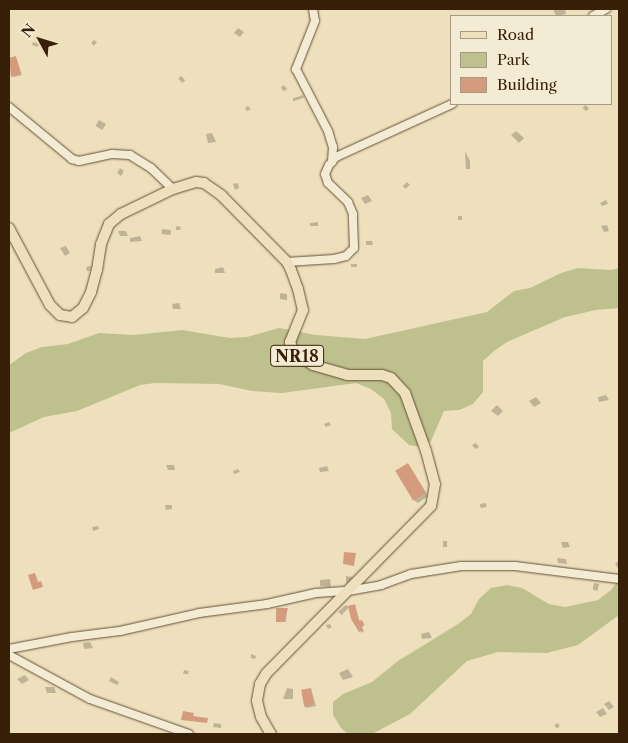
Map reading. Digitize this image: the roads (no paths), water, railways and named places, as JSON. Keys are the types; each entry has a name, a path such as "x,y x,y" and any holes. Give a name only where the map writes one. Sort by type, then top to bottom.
{"main road":[{"name":"NR18","path":"9,228 50,305 60,315 72,317 83,308 91,292 101,244 109,224 121,214 173,189 196,182 212,186 286,262 298,289 303,310 292,335 291,349 299,358 314,365 355,376 382,375 400,386 415,418 435,484 431,506 425,515 273,665 260,684 258,692 258,709 269,734"}],"street":[{"path":"313,9 315,21 296,69 328,131 333,147 332,162"},
{"path":"595,15 606,9"},
{"path":"286,262 334,259 346,256 354,248 353,214 348,202 328,183 325,174 336,157 371,139 402,128 450,105"},
{"path":"9,107 72,159 80,161 112,154 130,156 151,168 173,189"},
{"path":"9,649 72,636 120,631 199,613 268,604 316,593 348,591 381,585 411,574 461,566 515,566 619,579"},
{"path":"9,654 90,699 189,734"}]}
